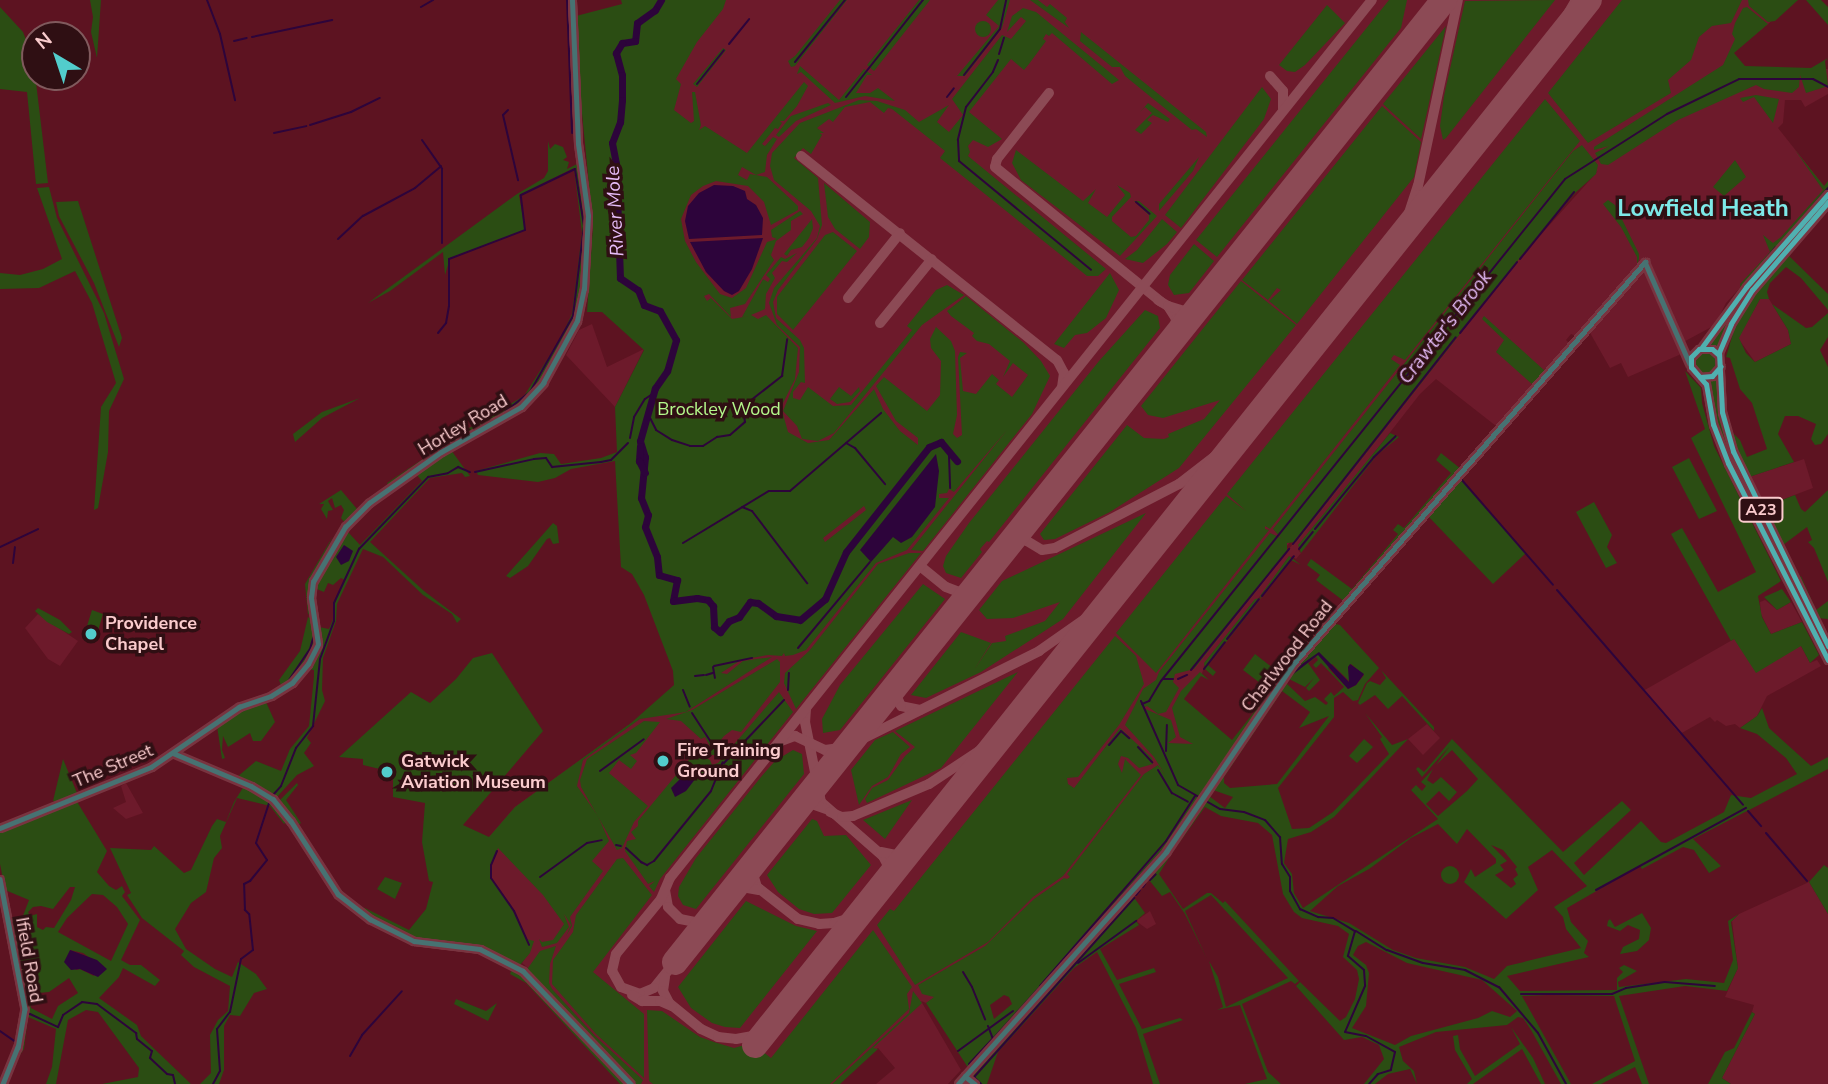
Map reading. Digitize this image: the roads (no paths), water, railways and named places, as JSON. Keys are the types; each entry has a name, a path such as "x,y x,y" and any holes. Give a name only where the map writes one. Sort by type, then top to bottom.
{"main road":[{"path":"1828,194 1746,287 1713,335 1692,356 1690,365 1698,376 1712,376 1721,366 1721,343 1748,296 1828,202"},
{"path":"1699,349 1712,349 1721,358"},
{"name":"A23","path":"1721,366 1722,412 1733,451 1828,646"},
{"name":"A23","path":"1698,376 1706,384 1713,424 1728,463 1828,660"}],"street":[{"name":"Horley Road","path":"267,698 293,682 315,653 319,635 312,585 345,527 364,507 404,478 530,399 552,368 577,321 584,289 588,216 578,144 572,0"},
{"name":"Charlwood Road","path":"958,1084 1151,871 1294,663 1645,262 1683,344"},
{"path":"1683,344 1688,349 1699,349"},
{"path":"1683,344 1690,365"},
{"name":"The Street","path":"0,828 144,771 236,708 267,698"},
{"path":"173,753 251,786 273,799 296,828 338,894 370,919 414,941 480,949 518,967 631,1084"},
{"name":"Ifield Road","path":"0,879 24,1013 18,1047 3,1084"},
{"path":"965,1076 975,1084"}],"waterway":[{"path":"207,0 220,34 235,100"},
{"path":"421,7 433,0"},
{"path":"567,0 572,133"},
{"name":"River Mole","path":"661,0 655,10 637,23 635,41 622,43 616,53 622,75 622,100 620,122 612,143 616,164 620,278 638,290 644,305 660,311 676,340 667,371 655,388 640,441 645,457 641,498 648,515 645,527 657,557 659,575 677,580 673,601 697,598 708,600 713,606 714,627 720,632 729,621 739,617 750,602 758,603 776,616 800,620 825,599 846,552 929,447 941,442 957,461"},
{"path":"795,62 845,0"},
{"path":"846,97 923,0"},
{"path":"964,75 1000,29 1006,0"},
{"path":"729,44 749,19"},
{"path":"252,37 332,20"},
{"path":"234,41 247,38"},
{"path":"999,54 1004,38"},
{"path":"697,84 724,50"},
{"path":"998,60 993,72 966,107 958,140 959,161 1091,270"},
{"name":"Crawter's Brook","path":"1142,704 1149,701 1161,681 1565,179 1667,114 1739,79 1813,79 1828,87"},
{"path":"947,97 954,88"},
{"path":"310,125 351,112 380,98"},
{"path":"508,110 503,115 518,180"},
{"path":"274,133 306,126"},
{"path":"422,140 442,169 442,243"},
{"path":"338,239 363,216 415,188 441,166"},
{"path":"438,333 446,323 449,306 449,259 525,230 521,195 575,169 584,226 573,316 530,392 506,411"},
{"path":"1780,244 1828,188"},
{"path":"1520,259 1574,192"},
{"path":"1136,202 1150,214"},
{"path":"1758,269 1776,247"},
{"path":"1460,333 1517,262"},
{"path":"1293,544 1456,337"},
{"path":"647,412 656,430 672,440 690,446 703,446 717,437 730,435 745,422 744,416 750,401 782,376 787,339"},
{"path":"630,438 634,417 645,399 654,393"},
{"path":"683,543 769,491 790,491 881,413"},
{"path":"1315,529 1374,457 1396,436"},
{"path":"475,472 546,458 552,467 601,462 611,460 628,443"},
{"path":"846,443 855,448 885,484"},
{"path":"640,446 639,461 645,473"},
{"path":"949,456 950,488"},
{"path":"273,795 281,786 296,748 313,726 320,659 334,621 334,603 359,549 428,477 448,473 458,467 470,472"},
{"path":"1461,479 1553,585"},
{"path":"742,507 752,511 807,583"},
{"path":"0,547 38,529"},
{"path":"1299,549 1313,532"},
{"path":"13,563 15,547"},
{"path":"1191,670 1289,549"},
{"path":"1262,596 1294,556"},
{"path":"798,648 870,562"},
{"path":"1557,590 1743,805"},
{"path":"1227,639 1259,599"},
{"path":"289,680 310,649 314,635 312,623"},
{"path":"1204,669 1225,642"},
{"path":"714,666 752,658"},
{"path":"713,667 715,678"},
{"path":"706,675 713,673"},
{"path":"788,690 789,673"},
{"path":"695,676 704,675"},
{"path":"1178,679 1187,675"},
{"path":"1163,679 1173,679"},
{"path":"683,690 690,707"},
{"path":"724,763 784,700"},
{"name":"River Mole","path":"1141,701 1178,785 1220,809 1244,812 1265,820 1280,837 1282,864 1290,877 1290,891 1300,909 1318,917 1333,918 1355,931 1348,956 1364,970 1365,986 1345,1032 1366,1036 1395,1052 1391,1070 1378,1074 1369,1084"},
{"path":"692,713 720,756"},
{"path":"1166,751 1167,725"},
{"path":"1109,745 1121,731 1129,738"},
{"path":"600,771 644,739"},
{"path":"1138,747 1152,762"},
{"path":"626,848 647,865 654,861 711,791 723,762"},
{"path":"1158,770 1172,793 1188,802"},
{"path":"1040,986 1166,841 1195,796"},
{"path":"213,1084 220,1071 217,1029 230,1012 241,959 253,950 249,914 245,910 244,884 250,881 267,860 256,843 270,800"},
{"path":"1596,890 1746,808"},
{"path":"1748,811 1761,826"},
{"path":"1766,833 1807,881"},
{"path":"540,877 587,843 602,840"},
{"path":"616,845 621,846"},
{"path":"988,1026 993,1039 1165,848"},
{"path":"497,851 491,865 491,878 514,911 529,945"},
{"path":"1150,880 1156,874"},
{"path":"1136,895 1140,890"},
{"path":"975,1076 1134,898"},
{"path":"1078,963 1136,921"},
{"path":"1356,931 1387,950 1423,963 1465,970 1499,987 1538,1033 1566,1084"},
{"path":"963,972 985,1020"},
{"path":"1521,994 1612,994 1626,988 1665,982 1715,986"},
{"path":"350,1056 362,1035 402,991"},
{"path":"0,1031 16,1042 22,1014 30,1014 58,1027 63,1015 82,1002 97,1004 136,1033 137,1039 152,1051 150,1058 167,1074 173,1075 175,1084"},
{"path":"958,1051 1013,1011"},
{"path":"969,1064 992,1039"},
{"path":"974,1077 981,1084"}],"place":[{"name":"Providence Chapel","path":"91,634"},
{"name":"Fire Training Ground","path":"663,761"},
{"name":"Gatwick Aviation Museum","path":"387,772"}],"district":[{"name":"Lowfield Heath","path":"1703,209"}],"park label":[{"name":"Brockley Wood","path":"719,409"}]}
